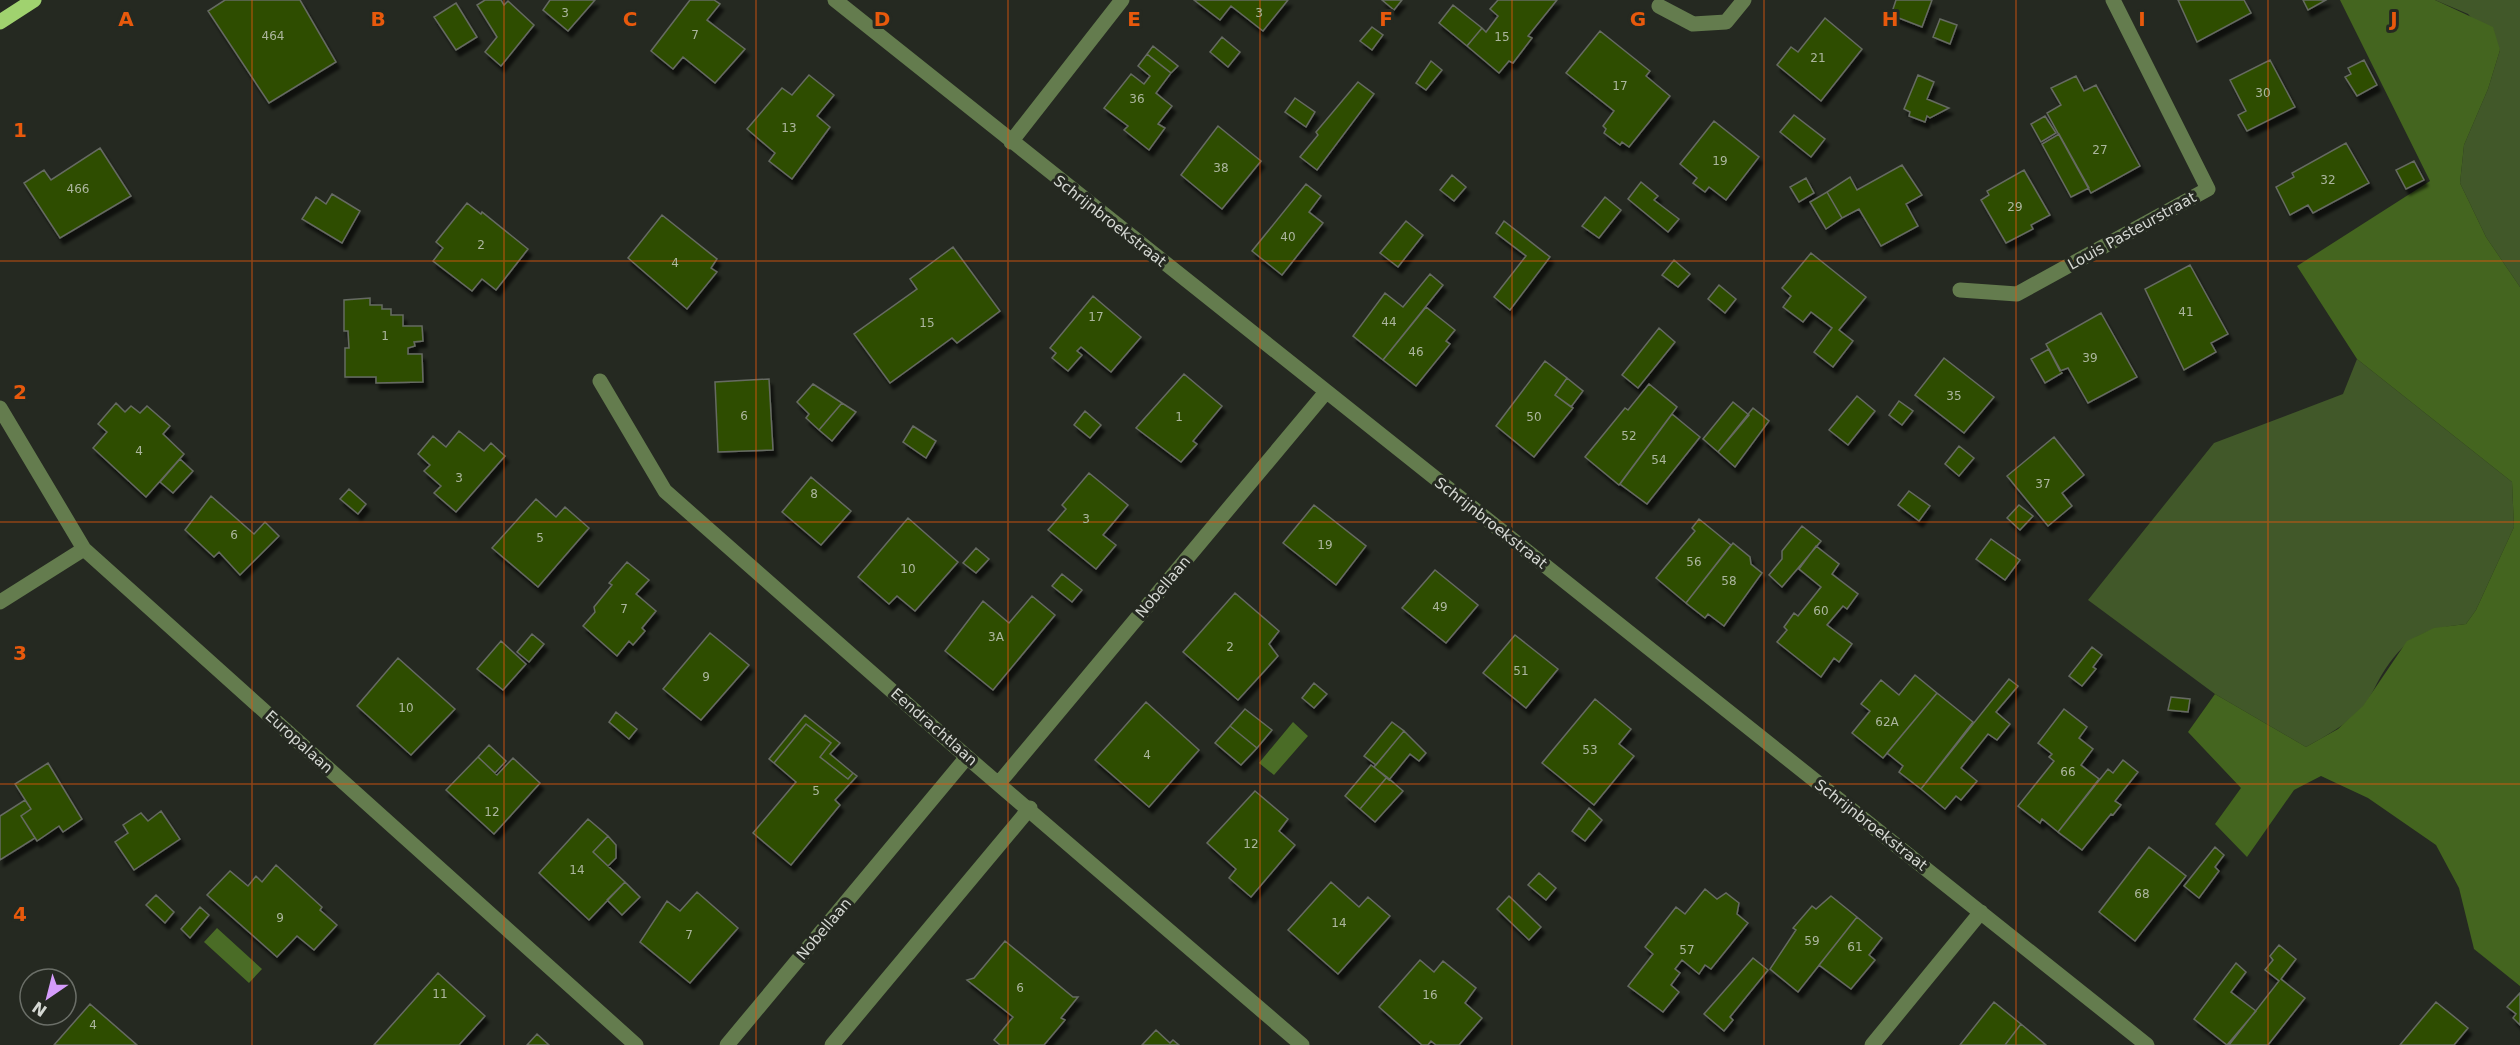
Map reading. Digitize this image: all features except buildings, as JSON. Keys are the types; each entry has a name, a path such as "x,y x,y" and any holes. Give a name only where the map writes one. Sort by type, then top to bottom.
{"main road":[{"path":"0,22 34,0"}],"street":[{"name":"Schrijnbroekstraat","path":"835,0 2147,1045"},
{"path":"1011,142 1122,0"},
{"path":"1659,6 1693,24 1726,22 1744,0"},
{"name":"Louis Pasteurstraat","path":"1960,290 2017,294 2208,189 2113,0"},
{"name":"Eendrachtlaan","path":"600,381 665,491 967,757 1030,808 1302,1045"},
{"name":"Nobellaan","path":"999,783 1326,392"},
{"name":"Europalaan","path":"0,408 84,549 636,1045"},
{"path":"0,602 84,549"},
{"name":"Nobellaan","path":"727,1045 967,757"},
{"path":"832,1045 1030,808"},
{"path":"1872,1045 1981,912"}],"shaded area":[{"path":"2340,0 2435,0 2493,27 2500,50 2488,89 2464,145 2460,183 2486,237 2520,287 2520,986 2474,949 2459,888 2436,845 2368,798 2321,776 2294,790 2247,857 2215,824 2241,788 2188,732 2215,694 2306,747 2338,729 2363,706 2407,641 2434,628 2466,624 2476,610 2514,527 2512,482 2357,359 2297,266 2430,181"},
{"path":"2435,0 2520,0 2520,287 2486,237 2460,183 2464,145 2488,89 2500,50 2468,14"},
{"path":"2357,359 2512,482 2514,527 2476,610 2466,624 2426,632 2416,637 2398,652 2381,676 2368,701 2356,714 2343,725 2306,747 2215,694 2088,600 2214,443 2343,394"},
{"path":"1293,722 1308,736 1274,775 1259,763"},
{"path":"217,928 262,969 249,983 204,942"}]}
